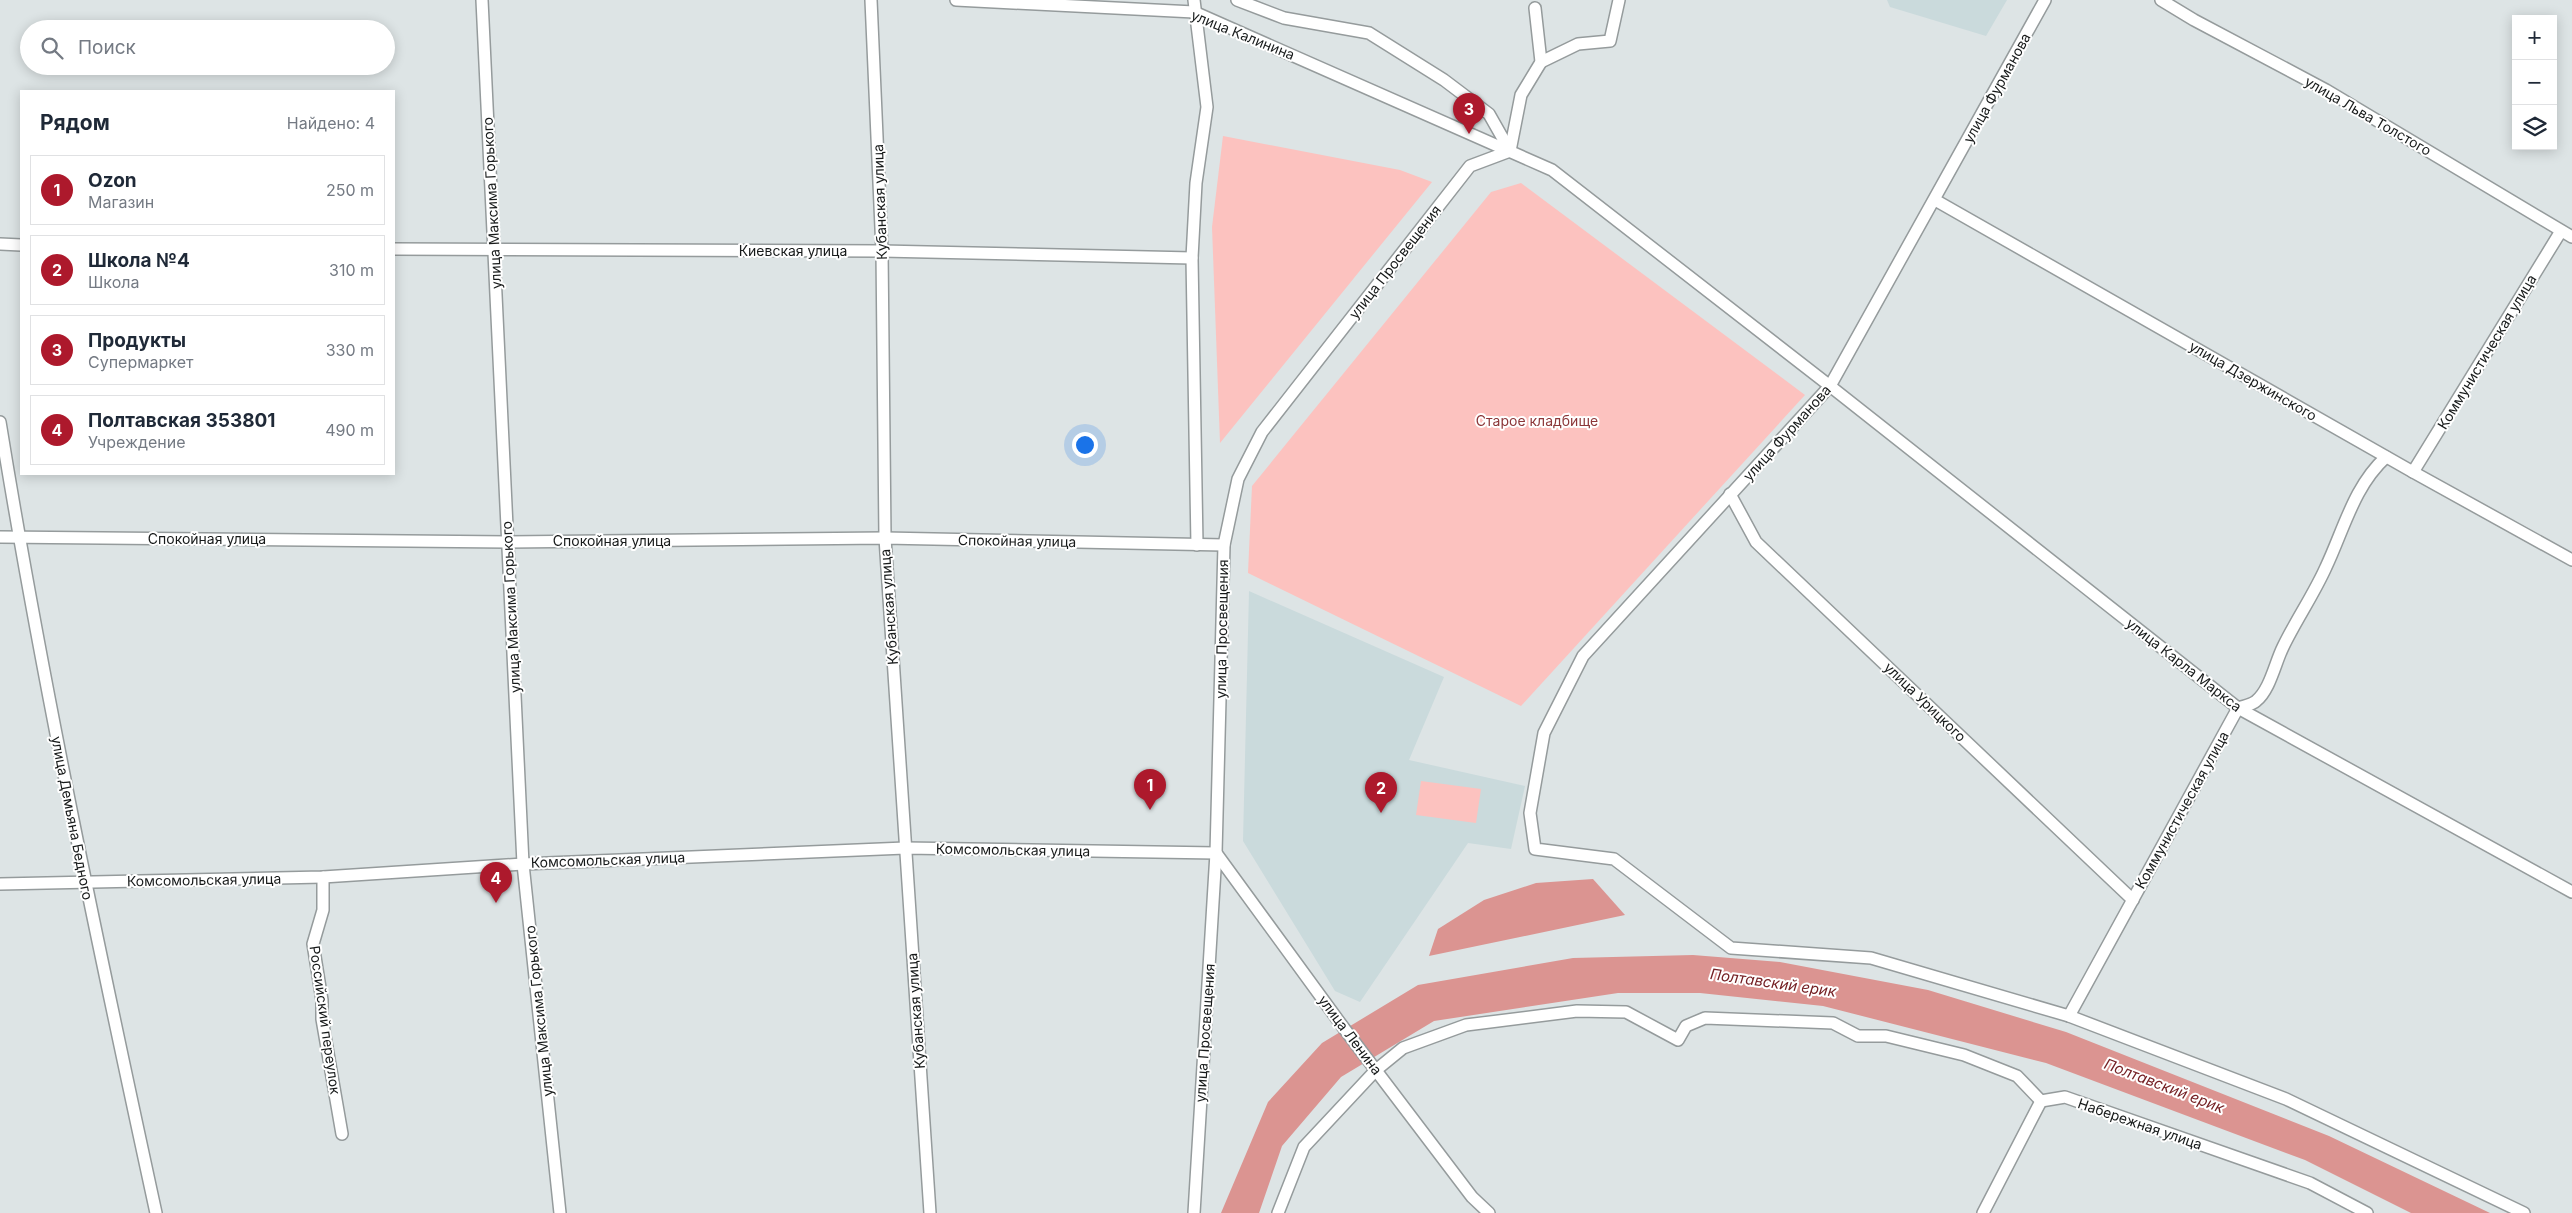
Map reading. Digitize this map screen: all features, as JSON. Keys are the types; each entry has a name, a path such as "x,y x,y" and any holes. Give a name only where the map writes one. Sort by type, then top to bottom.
{"street":[{"name":"улица Максима Горького","path":"482,0 523,864 560,1213"},
{"name":"Кубанская улица","path":"871,0 882,251 885,538 930,1213"},
{"name":"улица Калинина","path":"956,0 1194,12 1510,151 1552,170 1830,386"},
{"path":"1194,0 1206,107 1196,183 1192,258 1196,545"},
{"path":"1237,0 1284,18 1368,33 1444,80 1489,114 1510,151"},
{"path":"1510,151 1521,95 1541,62 1578,44 1610,42 1620,0"},
{"name":"улица Фурманова","path":"2045,0 1830,386 1583,656 1544,734 1530,813 1535,849 1614,859 1731,948 1871,958 2069,1016"},
{"name":"улица Льва Толстого","path":"2161,0 2194,20 2326,90 2572,237"},
{"path":"1535,8 1541,62"},
{"name":"улица Просвещения","path":"1194,1213 1216,853 1224,545 1238,479 1262,432 1470,166 1510,151"},
{"name":"улица Дзержинского","path":"1935,200 2386,457 2572,560"},
{"name":"Коммунистическая улица","path":"2413,472 2561,231"},
{"path":"0,244 20,245"},
{"name":"Киевская улица","path":"395,249 882,251 1192,258"},
{"name":"улица Карла Маркса","path":"1830,386 2238,708 2572,892"},
{"name":"улица Демьяна Бедного","path":"0,422 19,538 84,883 156,1213"},
{"path":"2238,708 2256,702 2271,678 2282,650 2324,572 2353,504 2372,470 2386,457"},
{"name":"улица Урицкого","path":"1730,494 1756,542 2133,900"},
{"name":"Спокойная улица","path":"0,537 508,542 885,538 1224,545"},
{"name":"Коммунистическая улица","path":"2069,1016 2238,708"},
{"name":"Комсомольская улица","path":"0,884 323,877 523,864 905,848 1216,853"},
{"name":"улица Ленина","path":"1216,853 1343,1027 1472,1198 1489,1213"},
{"name":"Российский переулок","path":"323,877 323,910 313,944 322,1000 322,1019 342,1134"},
{"path":"1278,1213 1304,1147 1376,1070 1403,1048 1466,1025 1577,1011 1626,1012 1678,1040 1686,1026 1705,1018 1832,1024 1858,1036 1886,1036 1964,1055 2017,1076 2041,1101 1983,1213"},
{"path":"2069,1016 2286,1099 2524,1213"},
{"name":"Набережная улица","path":"2041,1101 2065,1097 2310,1183 2367,1213"}],"shaded area":[{"path":"1887,0 2007,0 1986,36 1890,7"},
{"path":"1249,591 1444,677 1409,760 1525,786 1511,849 1468,843 1360,1002 1335,991 1243,841"}],"green space":[{"path":"1223,136 1400,170 1432,182 1220,443 1212,227"},
{"name":"Старое кладбище","path":"1521,183 1805,395 1521,706 1248,573 1252,486 1491,192"},
{"path":"1421,781 1481,789 1476,823 1416,815"}],"water":[{"path":"1593,879 1625,915 1429,956 1438,929 1484,900 1536,883"},
{"name":"Полтавский ерик","path":"1693,955 1780,962 1928,990 2066,1032 2329,1136 2490,1213 2411,1213 2305,1160 2046,1063 1823,1006 1700,993 1618,993 1434,1021 1341,1077 1282,1146 1259,1213 1221,1213 1268,1102 1322,1043 1418,985 1573,958"}],"place":[{"name":"Продукты","path":"1469,134"},
{"name":"Ozon","path":"1150,810"},
{"name":"Школа №4","path":"1381,813"},
{"name":"Полтавская 353801","path":"496,903"}]}
